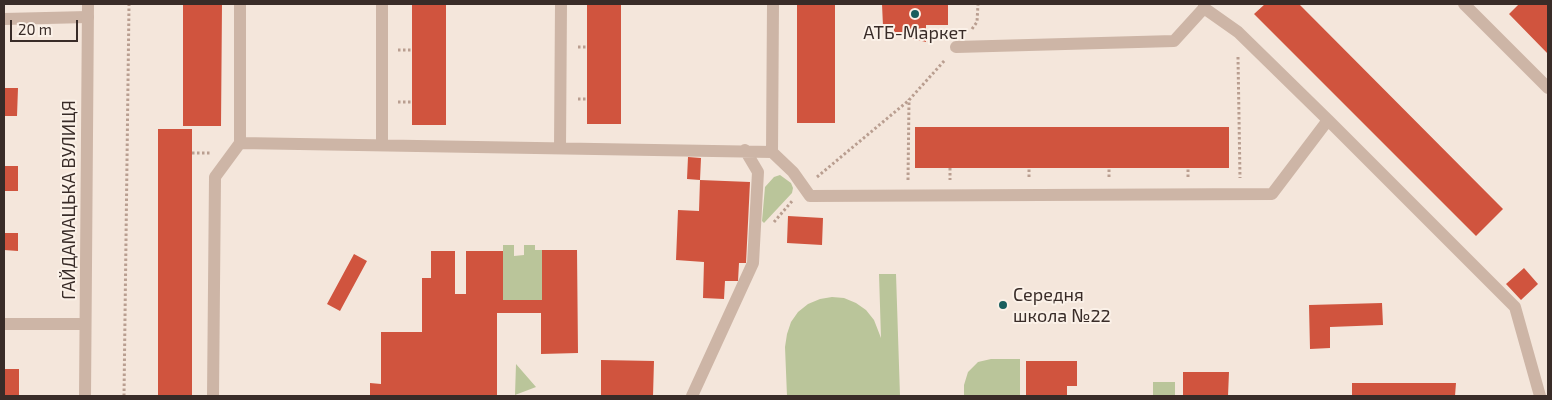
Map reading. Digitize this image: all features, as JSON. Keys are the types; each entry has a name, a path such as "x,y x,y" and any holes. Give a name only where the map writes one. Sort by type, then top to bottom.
{"street":[{"name":"ГАЙДАМАЦЬКА ВУЛИЦЯ","path":"85,396 88,4"},
{"path":"213,396 215,177 240,143 240,4"},
{"path":"382,4 382,145"},
{"path":"560,148 561,4"},
{"path":"772,152 773,4"},
{"path":"1464,4 1548,88"},
{"path":"956,47 1174,41 1204,6 1238,32 1515,308 1540,396"},
{"path":"4,19 88,17"},
{"path":"240,143 745,150 772,152 793,172 810,196 1272,194 1328,120"},
{"path":"692,396 754,263 758,172 745,150"},
{"path":"4,324 85,324"}],"path":[{"path":"124,396 129,4"},
{"path":"755,242 804,188 909,100 977,22 978,4"},
{"path":"1238,32 1240,194"},
{"path":"907,196 909,100"}],"green space":[{"path":"780,175 791,183 792,193 764,223 762,221 765,187 774,177"},
{"path":"503,245 514,245 514,256 524,255 524,245 535,245 535,250 542,250 542,300 503,300"},
{"path":"879,274 896,274 900,396 787,396 785,347 791,322 798,312 808,304 820,299 844,298 866,310 874,320 881,338"},
{"path":"991,359 1020,359 1020,396 964,396 964,385 968,372 978,362"},
{"path":"516,364 536,387 515,395"},
{"path":"1153,382 1175,382 1175,396 1153,396"}],"building":[{"path":"183,4 222,4 221,126 183,126"},
{"path":"412,4 446,4 446,125 412,125"},
{"path":"587,4 621,4 621,124 587,124"},
{"path":"797,4 835,4 835,123 797,123"},
{"name":"АТБ-Маркет","path":"882,4 948,4 948,25 926,25 926,42 894,34 894,26 883,26"},
{"path":"1265,4 1299,4 1503,209 1476,236 1254,14"},
{"path":"1519,4 1548,5 1548,54 1509,14"},
{"path":"4,88 18,88 17,116 4,116"},
{"path":"915,127 1229,127 1229,168 915,168"},
{"path":"158,129 192,129 192,396 158,396"},
{"path":"688,157 701,158 700,180 687,179"},
{"path":"4,166 18,166 18,191 4,191"},
{"path":"700,180 750,182 746,263 739,263 738,281 725,281 724,299 703,298 704,262 676,260 678,210 699,211"},
{"path":"788,216 823,218 822,245 787,243"},
{"path":"4,233 18,233 18,251 4,250"},
{"path":"542,250 577,250 578,353 541,354 541,313 497,313 497,396 370,396 370,383 381,384 381,332 422,332 422,278 431,278 431,251 455,251 455,294 466,294 466,251 503,251 503,300 542,300"},
{"path":"354,254 367,261 340,311 327,304"},
{"path":"1524,268 1538,284 1521,300 1506,284"},
{"path":"1382,303 1383,325 1330,327 1330,348 1310,349 1309,305"},
{"path":"601,360 654,361 653,396 601,396"},
{"path":"1026,361 1077,361 1077,386 1067,386 1067,396 1026,396"},
{"path":"4,369 19,369 19,396 4,396"},
{"path":"1183,372 1229,372 1228,396 1183,396"},
{"path":"1352,383 1456,383 1455,396 1352,396"}],"place":[{"name":"АТБ-Маркет","path":"915,14"},
{"name":"Середня школа №22","path":"1003,305"}]}
